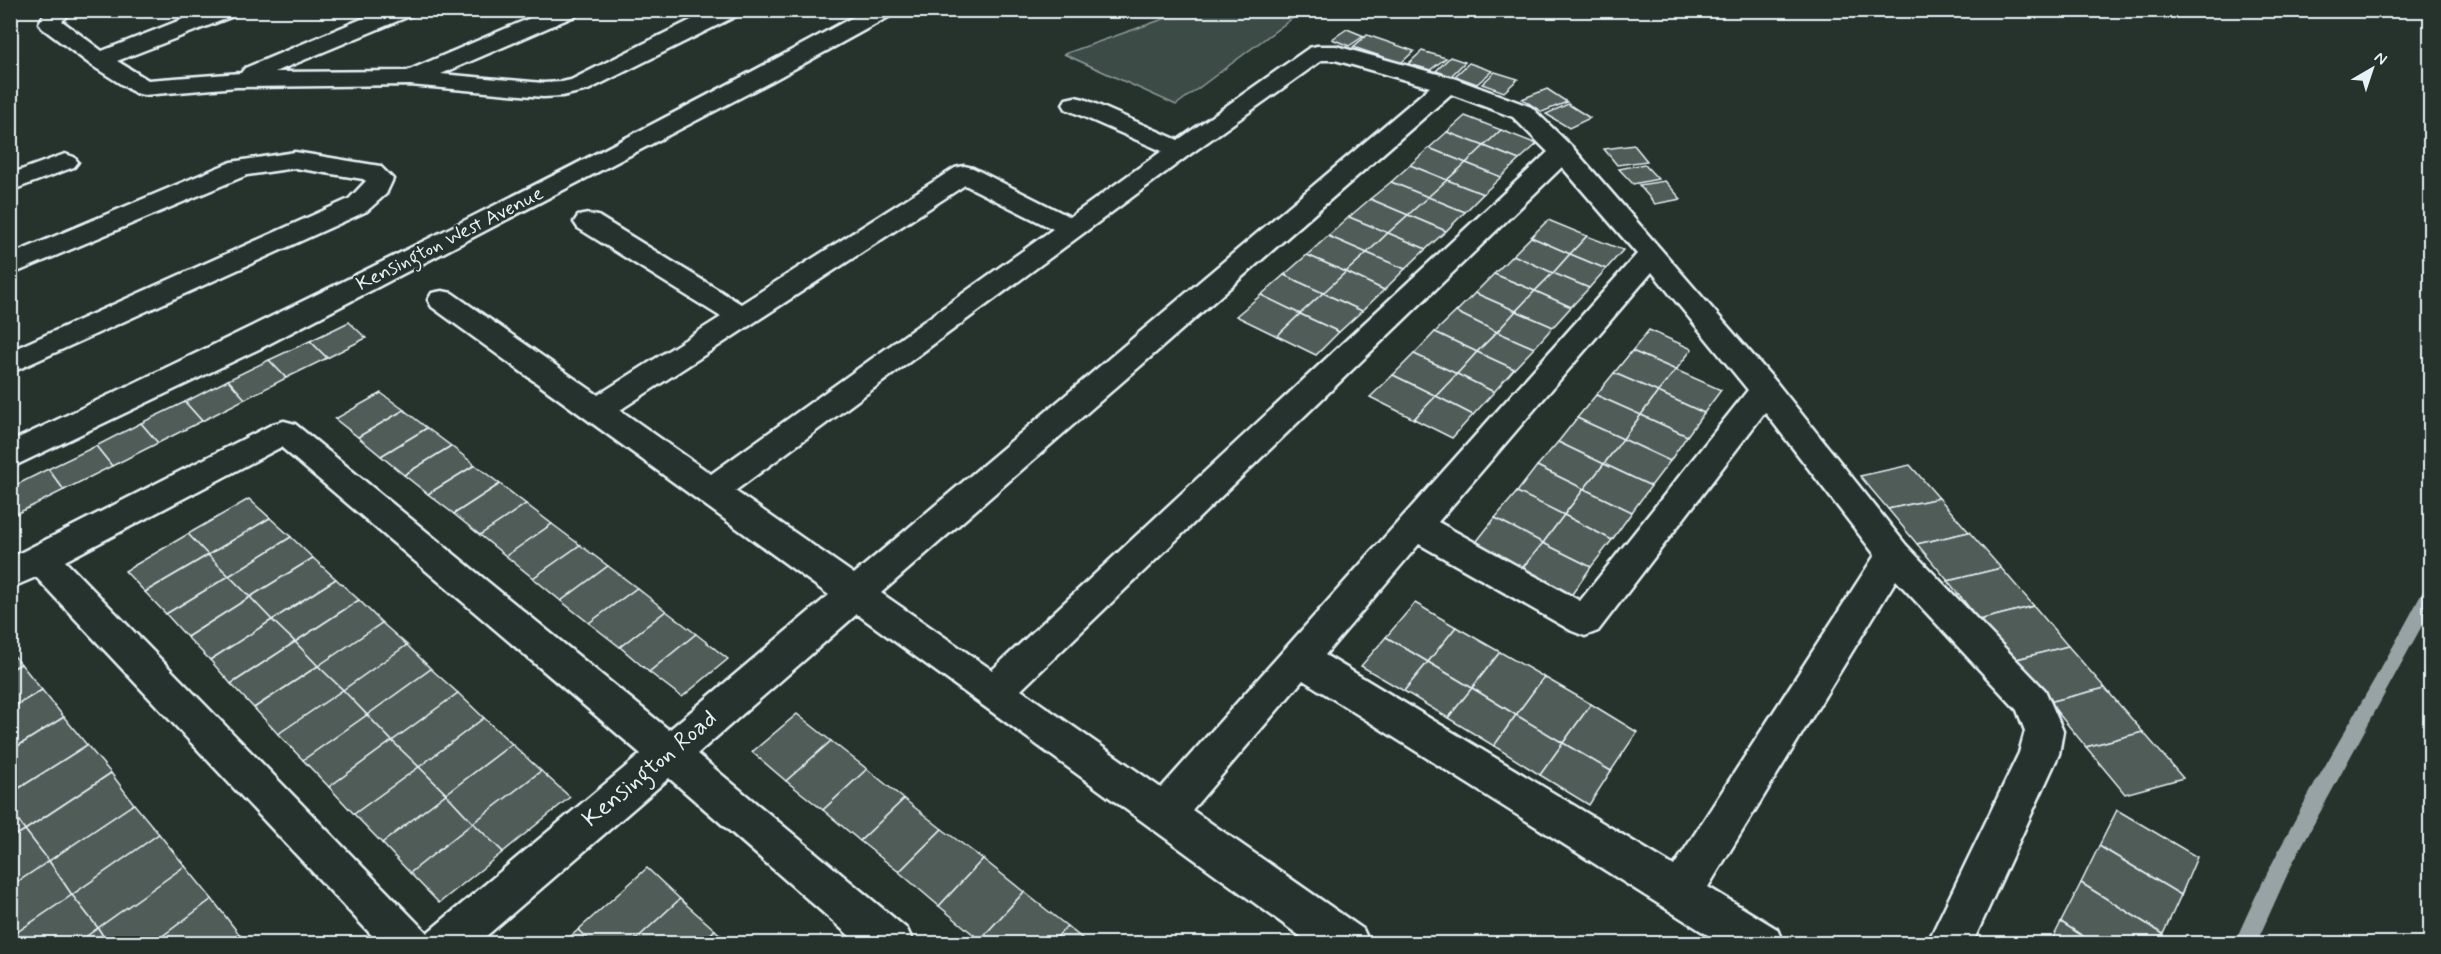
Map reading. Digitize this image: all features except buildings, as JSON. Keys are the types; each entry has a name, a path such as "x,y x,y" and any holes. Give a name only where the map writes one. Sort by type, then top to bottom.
{"street":[{"path":"63,10 55,15 50,23 99,60 144,88 237,80 410,78 562,89 579,85 742,12"},
{"path":"99,60 228,10"},
{"path":"237,80 404,10"},
{"path":"410,78 568,10"},
{"name":"Kensington West Avenue","path":"10,456 252,340 362,284 764,76 884,10"},
{"path":"711,491 1317,53 1336,53 1449,84 1522,112 1563,152 1652,254 1765,390 1894,554 2032,700 2044,730 2039,754 1949,944"},
{"name":"Kensington Road","path":"444,944 669,754 1449,84"},
{"path":"1075,104 1180,150"},
{"path":"994,692 1563,152"},
{"path":"10,266 240,168 295,160 371,172 380,179 377,188 358,205 10,363"},
{"path":"10,183 65,162"},
{"path":"597,410 964,174 1074,229"},
{"path":"588,222 742,317"},
{"path":"1164,813 1652,254"},
{"path":"442,300 1348,944"},
{"path":"1416,526 1585,621 1765,390"},
{"path":"410,944 25,566 284,432 892,944"},
{"path":"1681,893 1894,554"},
{"path":"1299,658 1762,944"}],"shaded area":[{"path":"1186,11 1302,11 1176,105 1064,54"}],"waterway":[{"path":"2245,944 2286,855 2407,640 2430,594"}]}
